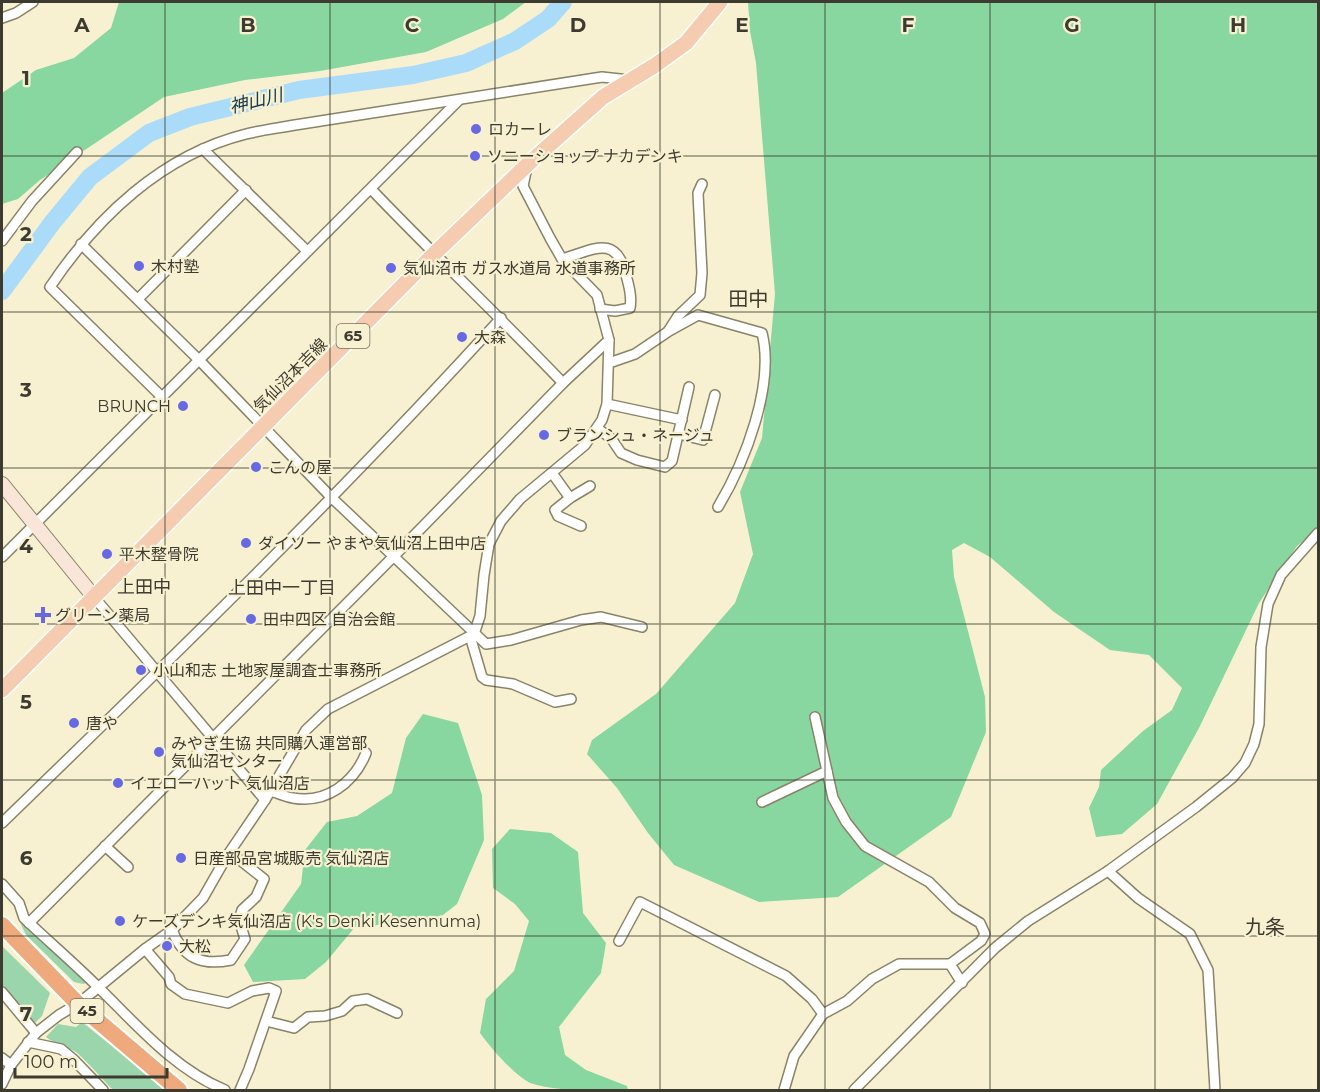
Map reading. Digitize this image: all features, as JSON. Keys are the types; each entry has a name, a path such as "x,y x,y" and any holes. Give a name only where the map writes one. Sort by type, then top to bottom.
{"highway":[{"name":"45","path":"2,925 78,1004 179,1090"}],"main road":[{"name":"気仙沼本吉線","path":"2,690 434,254 527,165 603,97 654,66 686,43 720,2"}],"street":[{"path":"2,18 16,13 28,3"},
{"path":"162,397 50,287 100,222 175,162 245,134 265,130 602,77 629,80"},
{"path":"2,556 200,361 459,100"},
{"path":"203,149 307,251"},
{"path":"2,240 32,201 77,152"},
{"path":"527,165 523,186 562,259 597,295 609,340 607,404 598,429 585,445 520,499 501,521 489,544 480,616 472,635 482,677 486,680 513,684 555,702 571,699"},
{"path":"669,331 678,316 700,295 702,273 698,193 702,184"},
{"path":"371,189 563,383"},
{"path":"138,299 246,190"},
{"path":"81,244 200,361 331,497 394,556 472,635 486,645 581,620 601,617 642,627"},
{"path":"562,259 604,247 615,250 622,260 632,300 630,308 615,311 600,309"},
{"path":"609,363 635,354 698,315 762,333 766,350 759,402 748,444 733,482 718,507"},
{"path":"2,823 158,671 331,497 501,318"},
{"path":"29,922 563,383 609,340"},
{"path":"598,429 611,438 621,453 637,460 665,467 672,461 689,387"},
{"path":"679,434 703,440 716,395"},
{"path":"607,404 681,420"},
{"path":"552,473 570,498"},
{"path":"2,484 265,800"},
{"path":"581,526 558,516 555,510 590,486"},
{"path":"854,1090 995,948 1028,921 1108,871 1196,807 1232,778 1245,763 1254,744 1259,724 1262,647 1268,604 1281,575 1318,533"},
{"path":"2,1084 11,1065 36,1033 78,1004 172,930 203,898 306,730 328,709 472,635"},
{"path":"784,1090 794,1056 823,1014 847,1001 872,979 899,964 950,964 981,941 985,934 980,923 955,908 928,882 865,846 846,822 833,798 815,717"},
{"path":"270,791 292,798 308,799 328,796 346,783 361,765 366,753"},
{"path":"762,802 826,771"},
{"path":"105,846 128,867"},
{"path":"172,930 178,946 189,956 215,963 231,960 245,939 239,921 242,910 256,897 264,879 230,852"},
{"path":"1108,871 1138,898 1190,933 1208,970 1215,1090"},
{"path":"2,884 19,903 24,918 159,1047 191,1072 225,1090"},
{"path":"619,941 640,902 786,976 812,999 823,1014"},
{"path":"145,949 169,977 171,984 185,994 228,1003 252,991 269,988 276,991 240,1090"},
{"path":"950,964 962,983"},
{"path":"2,992 36,1033"},
{"path":"266,1021 294,1028 308,1017 342,1011 353,1001 367,999 397,1013"},
{"path":"28,1042 61,1048 103,1090"},
{"path":"2,1058 11,1065"}],"green space":[{"path":"119,2 526,2 503,19 426,52 320,71 245,80 164,97 40,180 18,199 2,204 2,93 36,70 74,58 111,28"},
{"path":"748,2 1318,2 1318,529 1297,546 1259,603 1199,728 1157,804 1122,834 1096,837 1089,808 1099,787 1101,770 1143,731 1172,710 1182,688 1149,655 1110,650 1054,612 990,557 964,543 952,550 954,577 985,697 986,732 951,817 838,897 759,902 674,865 648,833 617,788 587,754 592,740 656,694 735,603 753,554 740,492 762,438 775,294 756,63"},
{"path":"423,714 458,723 482,795 484,840 457,904 443,915 412,922 355,927 326,962 305,979 253,982 244,965 301,884 305,850 327,822 357,816 392,793 406,738"},
{"path":"510,829 551,833 578,852 583,913 606,943 601,973 559,1027 565,1055 586,1070 627,1086 628,1090 591,1091 530,1083 496,1053 480,1033 486,999 514,971 529,921 515,904 493,888 492,849"},
{"path":"18,918 86,983 74,982 26,935"},
{"path":"2,946 50,993 42,1016 35,1023 2,985"},
{"path":"82,1022 167,1090 113,1090 76,1052 46,1037 58,1024 76,1027"}],"waterway":[{"name":"神山川","path":"2,291 52,223 90,177 149,133 190,117 299,90 413,75 466,63 515,41 548,19 563,2"}],"place":[{"name":"ロカーレ","path":"476,129"},
{"name":"ソニーショップ ナカデンキ","path":"475,156"},
{"name":"木村塾","path":"139,266"},
{"name":"気仙沼市 ガス水道局 水道事務所","path":"391,268"},
{"name":"大森","path":"462,337"},
{"name":"BRUNCH","path":"183,406"},
{"name":"ブランシュ・ネージュ","path":"544,435"},
{"name":"こんの屋","path":"256,467"},
{"name":"ダイソー やまや気仙沼上田中店","path":"246,543"},
{"name":"平木整骨院","path":"107,554"},
{"name":"グリーン薬局","path":"43,615"},
{"name":"田中四区 自治会館","path":"251,619"},
{"name":"小山和志 土地家屋調査士事務所","path":"141,670"},
{"name":"唐や","path":"74,723"},
{"name":"みやぎ生協 共同購入運営部 気仙沼センター","path":"159,752"},
{"name":"イエローハット 気仙沼店","path":"118,783"},
{"name":"日産部品宮城販売 気仙沼店","path":"181,858"},
{"name":"ケーズデンキ気仙沼店 (K's Denki Kesennuma)","path":"120,921"},
{"name":"大松","path":"167,946"}],"district":[{"name":"田中","path":"748,299"},
{"name":"上田中","path":"144,587"},
{"name":"上田中一丁目","path":"282,588"},
{"name":"九条","path":"1265,927"}]}
